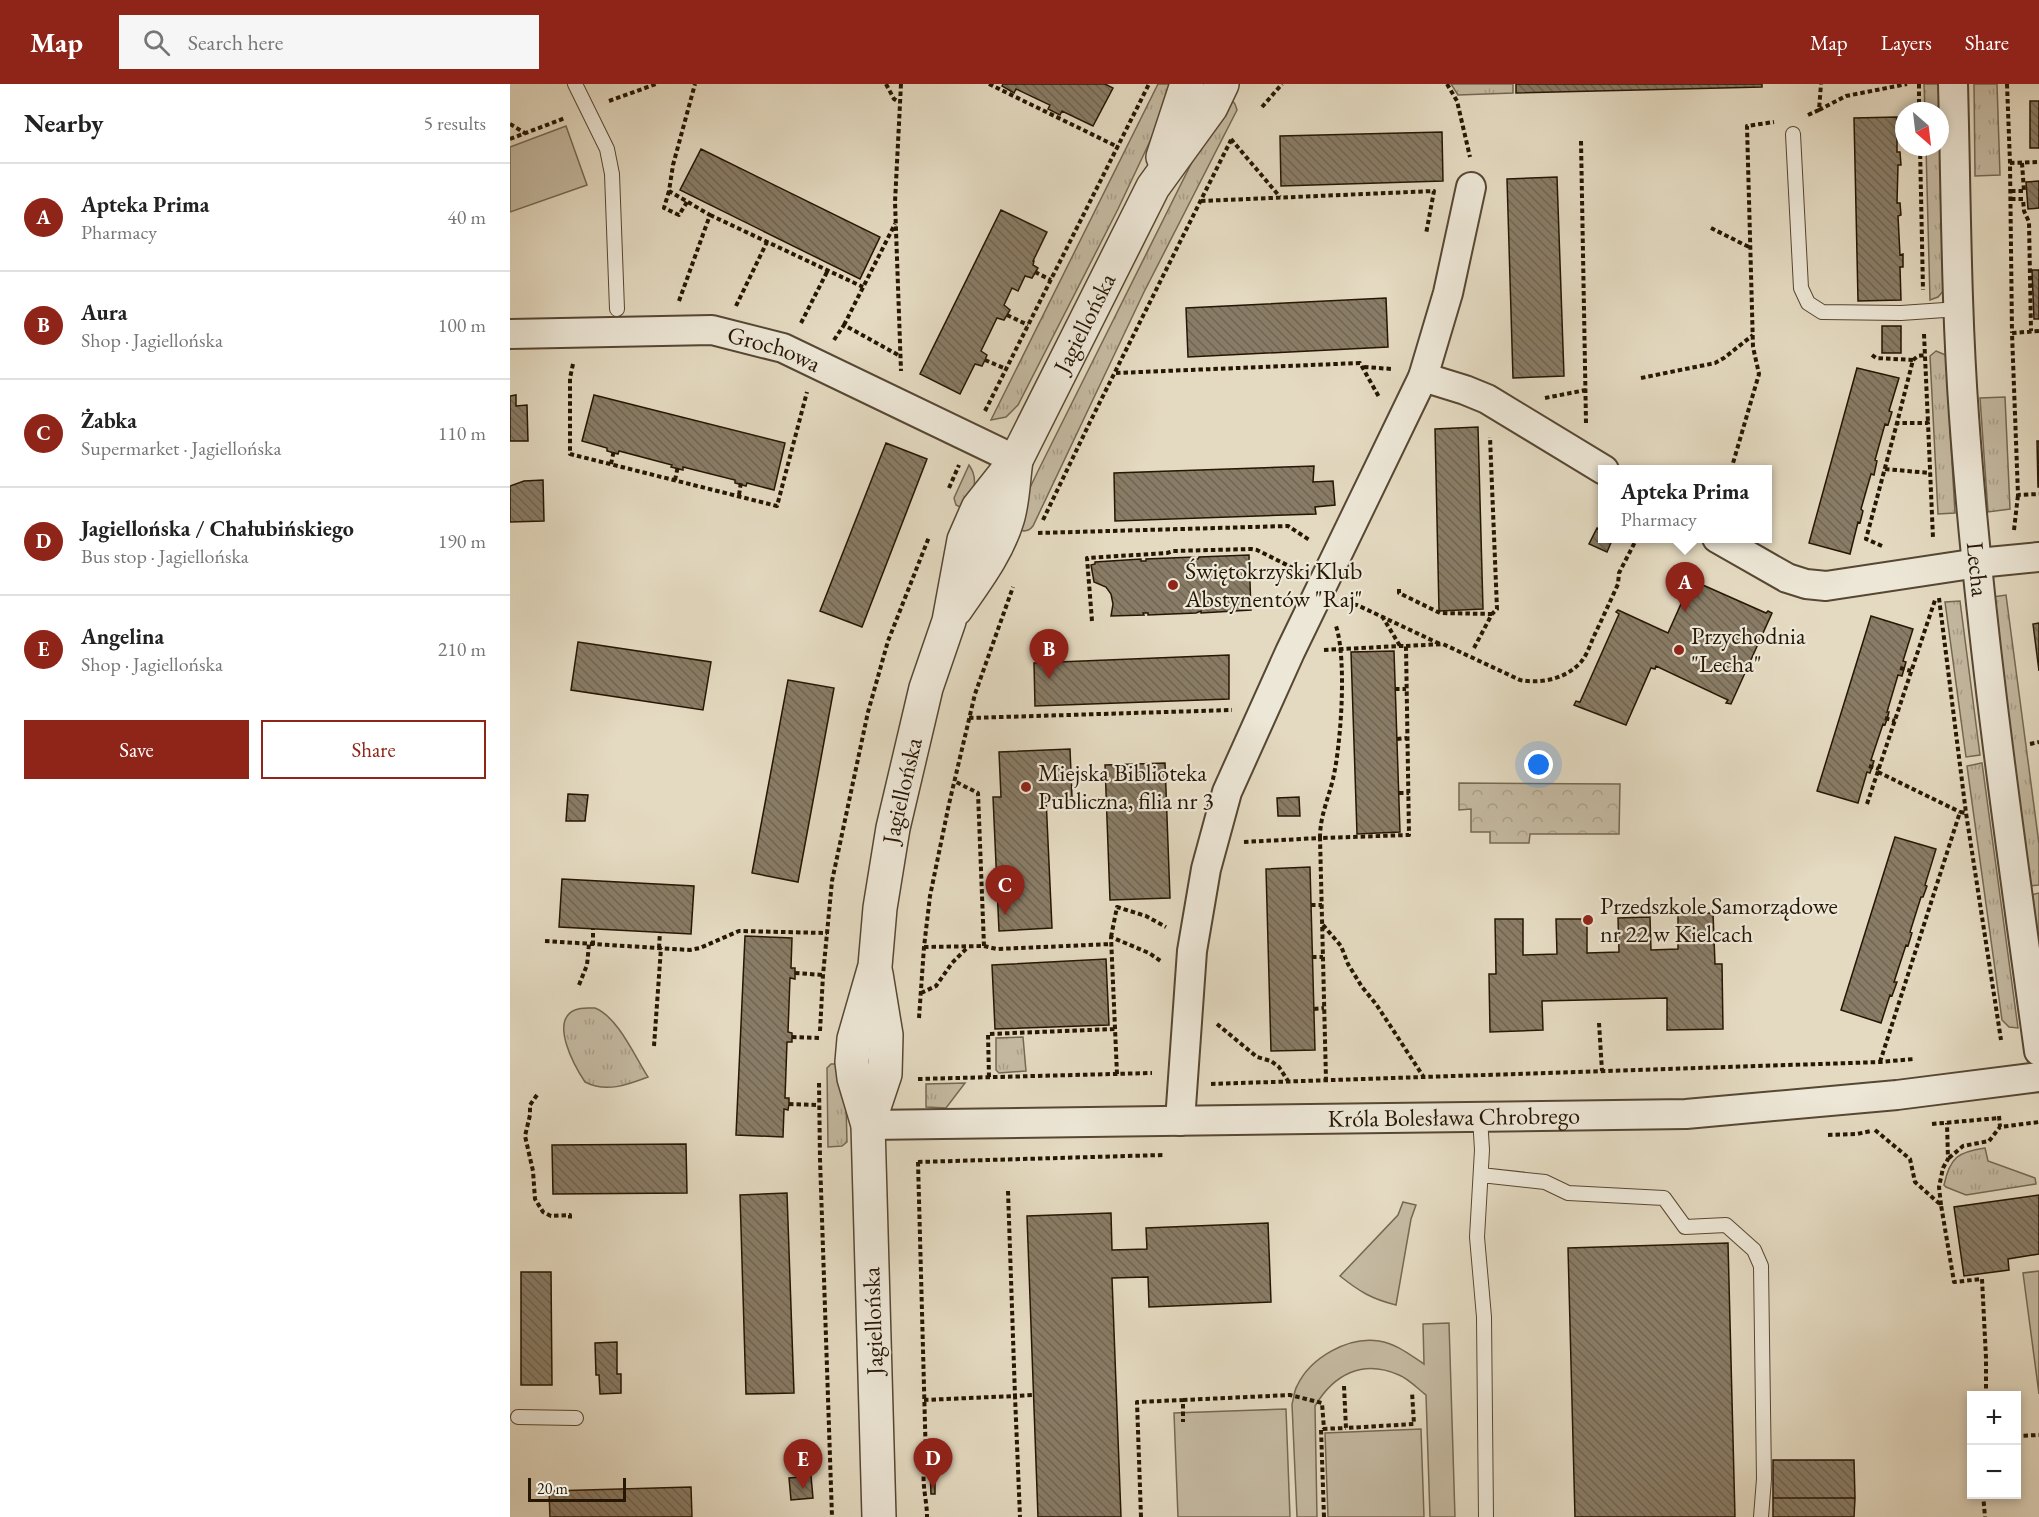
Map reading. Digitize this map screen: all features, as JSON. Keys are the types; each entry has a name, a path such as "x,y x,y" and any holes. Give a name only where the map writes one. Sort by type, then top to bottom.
{"street":[{"name":"Jagiellońska","path":"879,1517 868,1125 854,1078 853,1053 854,1039 875,966 880,908 893,828 926,688 949,621 962,549 973,518 982,502 1016,460 1153,187 1187,84"},
{"name":"Jagiellońska","path":"1153,187 1210,107 1222,84"},
{"name":"Lecha","path":"1953,84 1964,414 1978,563 2007,817 2039,1051"},
{"path":"1180,1121 1192,951 1206,869 1227,792 1290,652 1331,594 1400,424 1423,377 1448,293 1471,187"},
{"name":"Grochowa","path":"510,334 712,330 783,348 1016,460"},
{"path":"1423,377 1466,390 1486,399 1598,466"},
{"path":"1726,543 1787,578 1806,584 1826,586 2039,556"},
{"name":"Króla Bolesława Chrobrego","path":"868,1125 1686,1114 1898,1095 2039,1077"}],"lane":[{"path":"575,84 607,149 612,174 617,309"},
{"path":"1793,134 1800,288 1808,303 1822,312 1924,312 1959,309"},
{"path":"1480,1117 1482,1150 1477,1237 1484,1317 1486,1517"},
{"path":"1481,1175 1545,1182 1568,1193 1664,1198 1685,1227 1726,1225 1754,1250 1761,1266 1764,1479 1761,1517"},
{"path":"518,1417 576,1418"}],"path":[{"path":"687,202 679,215 664,208 695,84"},
{"path":"886,84 894,99 899,102"},
{"path":"901,84 896,222 902,380"},
{"path":"988,84 1008,91 1118,147"},
{"path":"981,419 1149,84"},
{"path":"1262,107 1282,84"},
{"path":"1448,84 1457,101 1474,176 1471,187"},
{"path":"1819,110 1821,84"},
{"path":"1804,117 1846,96 1907,84"},
{"path":"1918,84 1919,102"},
{"path":"2007,84 2018,495 2014,534"},
{"path":"1732,465 1759,374 1753,347 1747,126 1778,122"},
{"path":"510,124 525,133"},
{"path":"1034,539 1231,139 1280,197"},
{"path":"1581,141 1586,424"},
{"path":"1920,156 1925,355 1934,538"},
{"path":"2010,163 2039,162"},
{"path":"2011,191 2025,191 2022,163"},
{"path":"669,191 710,215 863,287"},
{"path":"1201,201 1434,191 1426,238"},
{"path":"2011,199 2025,199 2024,211 2029,222 2031,331"},
{"path":"676,308 710,215"},
{"path":"844,325 896,222"},
{"path":"1712,228 1751,248"},
{"path":"732,313 766,242"},
{"path":"796,331 828,270"},
{"path":"1035,273 1051,280"},
{"path":"1007,315 1028,325"},
{"path":"2012,333 2039,331"},
{"path":"1641,378 1715,363 1753,335"},
{"path":"1872,355 1876,358 1913,360"},
{"path":"1886,547 1866,540 1913,360 1925,355"},
{"path":"576,360 570,378 570,454 777,506 808,390"},
{"path":"985,360 1006,369"},
{"path":"1115,373 1360,363 1388,410 1385,415 1400,424"},
{"path":"1534,400 1586,390"},
{"path":"1897,423 1928,423"},
{"path":"1474,648 1497,609 1490,426"},
{"path":"611,464 614,450"},
{"path":"675,480 678,466"},
{"path":"1885,469 1930,472"},
{"path":"739,495 741,482"},
{"path":"2018,495 2039,494"},
{"path":"1037,533 1288,526 1315,543"},
{"path":"1092,621 1088,558 1173,551 1251,549 1257,550 1331,594 1520,680 1545,681 1570,671 1581,662 1618,584 1619,573 1634,543"},
{"path":"919,1019 930,897 954,781 975,694 1015,583"},
{"path":"1400,589 1399,593 1440,613 1492,614"},
{"path":"1867,804 1938,591 1966,813 2001,1040"},
{"path":"1213,843 1409,835 1403,646 1382,616"},
{"path":"1326,1080 1320,821 1336,765 1341,650 1333,617"},
{"path":"1290,652 1441,644"},
{"path":"1900,668 1911,671"},
{"path":"1395,689 1406,690"},
{"path":"969,718 1237,710"},
{"path":"1885,718 1895,721"},
{"path":"1397,739 1407,738"},
{"path":"2030,744 2039,742"},
{"path":"1869,766 1966,813"},
{"path":"954,781 978,793 984,946"},
{"path":"1399,793 1408,793"},
{"path":"1880,1062 1960,812"},
{"path":"1311,905 1322,905"},
{"path":"1322,924 1341,946 1348,964 1362,987 1423,1077"},
{"path":"579,985 587,965 593,929"},
{"path":"545,941 690,950 740,931 827,933"},
{"path":"654,1046 660,932"},
{"path":"1117,1074 1111,937 1149,953 1168,968"},
{"path":"924,947 984,946 997,949 1112,944"},
{"path":"921,993 936,986 952,963 969,946"},
{"path":"1312,957 1323,957"},
{"path":"795,974 823,975"},
{"path":"1189,991 1216,1023 1257,1057 1271,1061 1279,1067 1288,1081"},
{"path":"1314,1009 1324,1008"},
{"path":"1599,1023 1602,1071"},
{"path":"989,1077 987,1034 1115,1029"},
{"path":"792,1037 820,1038"},
{"path":"918,1079 1183,1072 1209,1084 1880,1062 1924,1058"},
{"path":"918,1071 918,1091"},
{"path":"537,1095 530,1105 525,1136 536,1199 543,1212 551,1216 570,1215 570,1221"},
{"path":"789,1104 819,1105"},
{"path":"1997,1109 2000,1127"},
{"path":"1986,1391 1982,1279 1954,1282 1939,1187 1943,1168 1948,1159 1963,1146 1989,1141 2000,1127 2039,1122"},
{"path":"1947,1123 1948,1159"},
{"path":"1875,1130 1910,1159 1915,1182 1941,1205"},
{"path":"918,1152 926,1462 924,1491 927,1500 927,1517"},
{"path":"1008,1191 1020,1517"},
{"path":"1344,1386 1346,1428"},
{"path":"1324,1517 1321,1429 1414,1424 1412,1392"},
{"path":"924,1400 1034,1395"},
{"path":"1141,1517 1137,1402 1290,1395 1322,1403 1324,1429"},
{"path":"1183,1400 1183,1422"},
{"path":"2021,1436 2039,1435"},
{"path":"1983,1499 1985,1517"}],"green space":[{"path":"1158,84 1177,84 1118,209 1018,405 1006,417 991,420"},
{"path":"1451,84 1513,84 1513,93 1458,95"},
{"path":"1924,84 1940,84 1940,102 1925,102"},
{"path":"1974,84 1997,84 2000,175 1975,176"},
{"path":"1231,99 1237,110 1144,292 1033,526 1027,531 1020,530 1027,494 1038,471 1211,124"},
{"path":"566,126 587,185 510,212 510,147"},
{"path":"1926,156 1942,156 1945,289 1938,297 1930,300"},
{"path":"1936,351 1948,356 1949,360 1955,513 1938,514 1930,356"},
{"path":"2005,397 2010,509 1988,512 1980,398"},
{"path":"969,465 974,482 966,510 956,505 954,498"},
{"path":"2006,595 2039,844 2039,885 2029,886 1993,597"},
{"path":"1960,601 1980,755 1966,757 1945,602"},
{"path":"1982,763 2018,1028 2009,1027 2002,1020 1967,766"},
{"path":"1459,783 1620,784 1619,834 1530,834 1529,843 1490,843 1490,832 1471,832 1471,809 1459,810"},
{"path":"2039,893 2039,950 2031,895"},
{"path":"595,1008 611,1020 618,1029 648,1077 609,1087 585,1082 566,1044 564,1024 575,1010"},
{"path":"1023,1037 1026,1071 999,1073 996,1070 996,1038"},
{"path":"831,1064 841,1064 845,1067 847,1142 842,1146 828,1147 827,1068"},
{"path":"965,1083 946,1108 926,1107 926,1084"},
{"path":"1985,1148 1988,1161 2035,1178 2036,1184 1966,1195 1944,1185 1952,1162 1962,1154"},
{"path":"1403,1202 1416,1205 1411,1219 1396,1305 1366,1294 1340,1276 1398,1215"},
{"path":"2039,1271 2039,1394 2023,1273"},
{"path":"1449,1323 1455,1517 1430,1517 1426,1395 1403,1377 1386,1370 1362,1369 1351,1372 1331,1385 1315,1406 1317,1517 1297,1517 1292,1404 1296,1388 1303,1376 1311,1366 1331,1351 1367,1340 1392,1345 1424,1364 1423,1324"},
{"path":"1286,1409 1290,1517 1178,1517 1174,1413"},
{"path":"1421,1429 1424,1517 1328,1517 1325,1433"}],"building":[{"path":"1003,84 1105,84 1113,88 1093,126 1062,111 1060,115 1048,109 1050,105 1016,89 1014,93 1002,86"},
{"path":"1516,84 1762,84 1762,87 1516,93"},
{"path":"2030,101 2039,101 2039,148 2030,148"},
{"path":"1895,117 1895,156 1900,156 1901,165 1898,165 1897,203 1900,203 1901,215 1898,216 1900,255 1903,254 1903,267 1900,267 1901,300 1858,301 1854,118"},
{"path":"1442,132 1443,181 1281,186 1280,136"},
{"path":"701,149 880,237 860,279 680,190"},
{"path":"1557,177 1564,376 1513,378 1507,179"},
{"path":"2039,181 2039,208 2028,209 2026,182"},
{"path":"1001,210 1047,232 1033,261 1033,265 1038,268 1032,278 1025,276 1018,291 1012,288 1004,305 1010,310 1004,320 997,318 981,351 987,355 985,360 982,366 975,364 960,394 920,374"},
{"path":"2032,270 2039,270 2039,319 2034,319"},
{"path":"1386,298 1388,347 1188,357 1186,308"},
{"path":"1882,326 1901,326 1901,353 1882,353"},
{"path":"1857,368 1899,378 1889,411 1892,412 1888,425 1885,424 1875,460 1877,461 1874,475 1871,474 1861,509 1863,511 1860,523 1858,522 1850,554 1809,543"},
{"path":"516,395 516,406 527,405 528,441 510,441 510,396"},
{"path":"594,395 785,443 774,490 747,483 746,486 735,483 735,480 683,467 683,470 671,467 672,465 619,451 618,454 607,451 607,448 582,441"},
{"path":"1478,427 1483,609 1439,611 1435,429"},
{"path":"2037,441 2039,441 2039,487 2038,487"},
{"path":"886,443 927,459 862,627 820,611"},
{"path":"1314,466 1313,482 1333,481 1335,505 1315,507 1316,514 1115,521 1114,473"},
{"path":"543,480 544,521 510,522 510,486 524,481"},
{"path":"1597,528 1598,543 1611,543 1607,552 1589,544"},
{"path":"1249,555 1251,610 1111,616 1113,604 1111,594 1106,587 1094,582 1091,565 1095,562 1141,559 1141,561 1146,561 1146,559 1194,557 1198,559 1199,557"},
{"name":"Przychodnia \"Lecha\"","path":"1693,577 1696,578 1696,582 1766,613 1768,611 1772,613 1731,704 1726,703 1728,700 1656,666 1655,669 1651,668 1626,725 1574,705 1576,701 1580,702 1619,614 1616,612 1618,610 1668,633"},
{"path":"1871,616 1913,629 1903,661 1906,662 1902,676 1898,675 1887,719 1885,725 1883,724 1871,760 1874,761 1870,773 1867,772 1858,803 1817,791"},
{"path":"2039,623 2039,671 2033,624"},
{"path":"578,642 711,662 703,710 571,690"},
{"path":"1394,651 1400,832 1357,834 1351,652"},
{"path":"1229,655 1229,699 1035,706 1034,663"},
{"path":"788,680 834,688 798,882 752,873"},
{"path":"1070,749 1072,797 1046,798 1052,928 999,931 993,797 1001,797 999,752"},
{"path":"1165,763 1170,898 1110,900 1105,765"},
{"path":"568,794 588,795 585,821 566,821"},
{"path":"1299,797 1300,816 1278,816 1277,798"},
{"path":"1895,837 1936,849 1925,885 1927,886 1921,897 1908,946 1906,945 1894,982 1897,982 1881,1023 1841,1010"},
{"path":"1310,867 1315,1050 1271,1051 1266,869"},
{"path":"562,879 694,886 691,934 559,927"},
{"path":"1713,913 1715,964 1722,964 1723,1029 1667,1030 1667,998 1542,1001 1543,1030 1490,1032 1489,974 1496,974 1495,919 1523,919 1523,955 1557,954 1556,919 1587,919 1587,953 1619,952 1618,918 1650,917 1651,950 1678,949 1678,914"},
{"path":"745,936 792,938 791,968 795,968 795,979 790,978 788,1032 792,1033 792,1042 787,1042 785,1098 789,1098 789,1104 788,1110 784,1109 783,1137 736,1135"},
{"path":"1106,959 1109,1025 995,1029 992,965"},
{"path":"686,1144 687,1193 553,1194 552,1145"},
{"path":"787,1193 794,1393 746,1394 740,1195"},
{"path":"2039,1195 2039,1254 2008,1259 2009,1270 1964,1276 1954,1207"},
{"path":"1111,1213 1112,1250 1147,1249 1146,1228 1268,1223 1271,1302 1149,1307 1148,1277 1112,1278 1121,1517 1038,1517 1027,1216"},
{"path":"1728,1243 1735,1517 1575,1517 1568,1248"},
{"path":"521,1272 551,1272 552,1385 521,1385"},
{"path":"617,1342 617,1374 621,1374 621,1393 600,1394 599,1375 596,1375 595,1343"},
{"path":"1773,1460 1854,1460 1855,1498 1773,1498"},
{"path":"930,1465 935,1465 935,1494 931,1494"},
{"path":"811,1476 813,1498 791,1500 789,1478"},
{"path":"691,1487 692,1517 550,1517 549,1491"},
{"path":"1773,1498 1855,1498 1854,1517 1773,1517"}],"place":[{"name":"Świętokrzyski Klub Abstynentów \"Raj\"","path":"1173,585"},
{"name":"Apteka Prima","path":"1685,612"},
{"name":"Przychodnia \"Lecha\"","path":"1679,650"},
{"name":"Aura","path":"1049,679"},
{"name":"Miejska Biblioteka Publiczna, filia nr 3","path":"1026,787"},
{"name":"Żabka","path":"1005,915"},
{"name":"Przedszkole Samorządowe nr 22 w Kielcach","path":"1588,920"},
{"name":"Jagiellońska / Chałubińskiego","path":"933,1488"},
{"name":"Angelina","path":"803,1489"}]}
